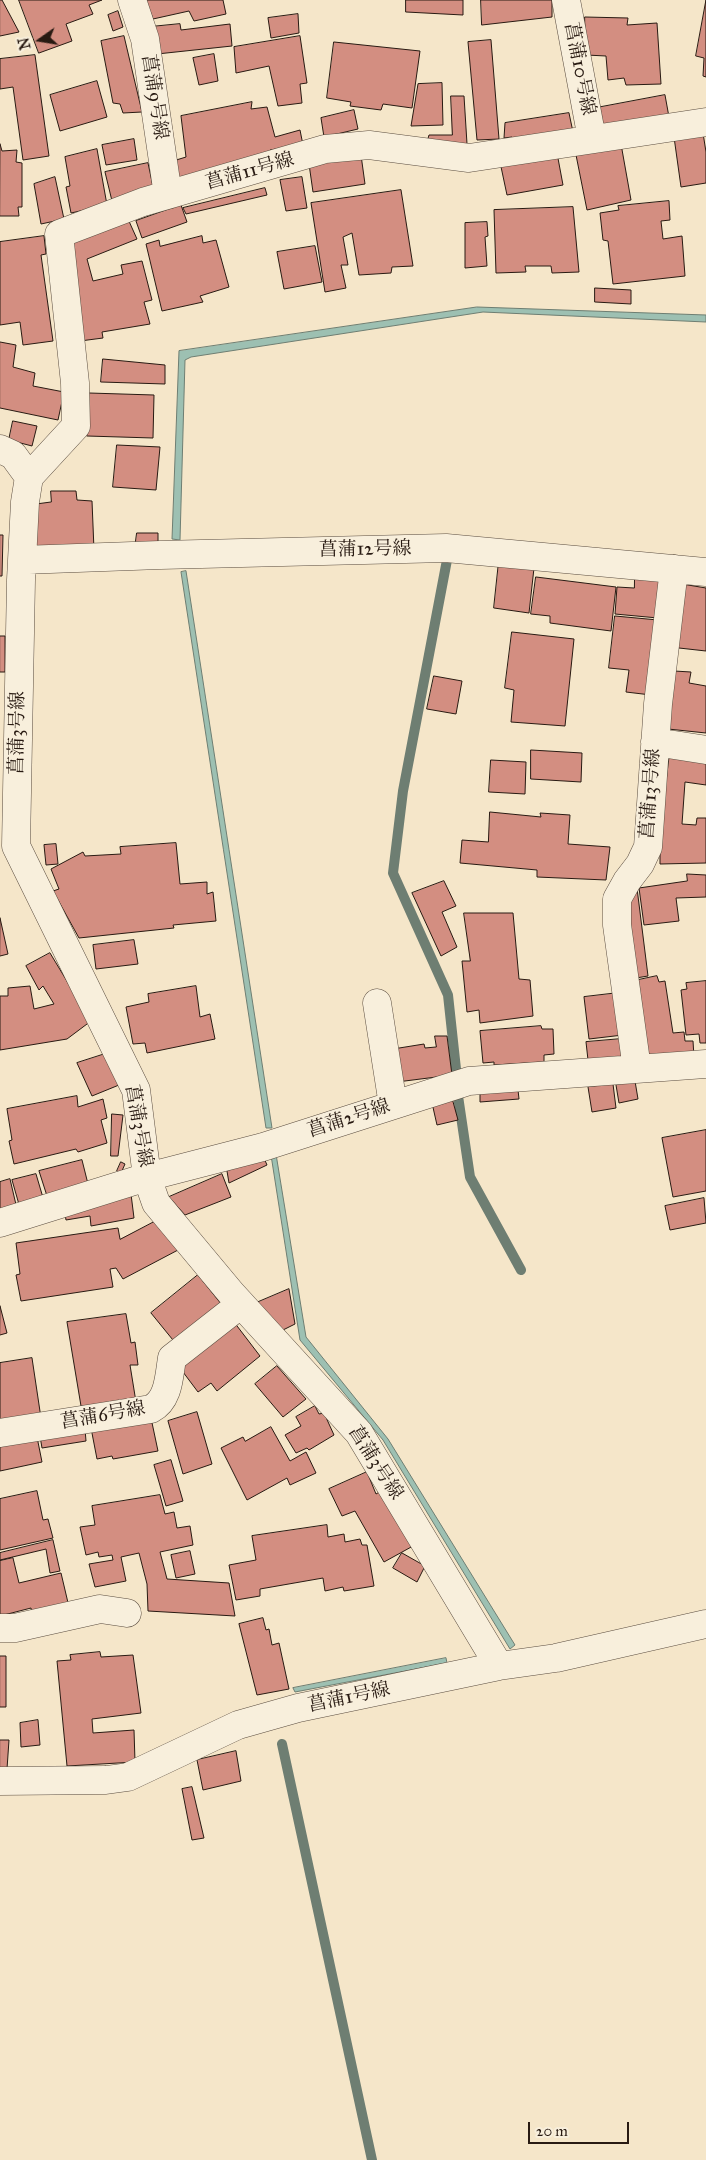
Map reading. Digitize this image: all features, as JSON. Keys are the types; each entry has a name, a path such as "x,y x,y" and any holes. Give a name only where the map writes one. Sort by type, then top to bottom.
{"street":[{"name":"菖蒲9号線","path":"132,0 145,38 168,195"},
{"name":"菖蒲10号線","path":"566,0 592,139"},
{"name":"菖蒲11号線","path":"29,476 76,426 76,383 59,234 168,195 326,149 369,144 469,158 706,122"},
{"path":"0,449 13,455 29,476"},
{"name":"菖蒲3号線","path":"29,476 25,502 8,837 16,846 136,1090 147,1177 156,1203 241,1304 359,1433 500,1666"},
{"name":"菖蒲12号線","path":"22,560 160,554 446,548 674,569 705,565"},
{"name":"菖蒲13号線","path":"637,1069 617,925 617,899 627,881 640,864 648,846 655,742 674,569"},
{"path":"655,742 706,750"},
{"path":"377,1003 393,1105"},
{"name":"菖蒲2号線","path":"0,1223 147,1177 263,1147 468,1081 706,1064"},
{"name":"菖蒲6号線","path":"0,1433 151,1409 160,1404 166,1391 172,1358 241,1304"},
{"path":"0,1628 15,1628 100,1609 127,1613"},
{"name":"菖蒲1号線","path":"0,1781 106,1780 128,1776 238,1725 298,1708 500,1666 556,1658 706,1624"}],"shaded area":[{"path":"477,307 706,315 706,322 483,312 191,357 185,360 180,540 172,539 179,351"},
{"path":"186,571 272,1128 266,1128 181,572"},
{"path":"276,1154 306,1337 388,1439 515,1645 510,1649 383,1440 300,1340 271,1155"},
{"path":"446,1658 447,1663 295,1692 293,1688"}],"building":[{"path":"0,0 2,0 19,32 0,36"},
{"path":"19,0 102,0 89,5 93,14 66,24 72,41 39,53"},
{"path":"145,0 223,0 226,14 194,21 189,11 153,19 150,11 147,11"},
{"path":"406,0 463,0 463,15 406,12"},
{"path":"481,0 552,0 552,17 482,25"},
{"path":"706,0 706,77 703,76 704,58 696,56"},
{"path":"118,11 123,27 113,31 108,15"},
{"path":"298,14 299,33 271,38 268,18"},
{"path":"585,17 628,18 627,25 657,23 661,84 626,85 624,78 608,80 606,56 586,55"},
{"path":"180,24 181,30 230,24 232,46 157,54 150,27"},
{"path":"124,36 142,112 123,113 120,104 113,103 101,41"},
{"path":"300,36 307,83 300,84 302,103 278,106 269,66 236,73 234,47"},
{"path":"491,40 499,139 477,140 468,42"},
{"path":"334,42 420,51 412,108 383,104 381,110 350,106 351,102 327,98"},
{"path":"214,54 218,81 199,85 193,58"},
{"path":"35,55 49,156 23,160 13,87 0,89 0,59"},
{"path":"97,81 107,117 60,131 50,95"},
{"path":"442,83 443,125 411,126 418,84"},
{"path":"665,95 669,117 600,129 596,108"},
{"path":"451,96 464,96 467,144 427,142 429,135 452,135"},
{"path":"252,102 251,109 267,107 275,137 300,130 303,145 270,150 271,158 176,182 173,161 186,157 181,116"},
{"path":"354,110 358,129 324,137 321,118"},
{"path":"569,113 573,132 513,142 512,137 504,138 505,123"},
{"path":"703,133 706,152 706,183 681,187 674,137"},
{"path":"134,139 137,160 106,165 102,145"},
{"path":"0,144 2,151 17,150 16,162 22,163 22,207 18,207 19,216 0,216"},
{"path":"621,144 631,200 587,210 576,155"},
{"path":"97,149 107,205 71,213 66,187 70,186 65,157"},
{"path":"557,153 563,185 507,195 500,162"},
{"path":"361,155 365,184 313,192 309,164"},
{"path":"148,163 154,191 112,201 105,172"},
{"path":"55,177 64,219 41,224 34,184"},
{"path":"302,177 307,208 286,211 280,180"},
{"path":"265,188 267,195 186,214 183,208"},
{"path":"401,190 413,266 392,267 391,273 359,275 352,233 343,237 348,265 341,265 346,288 325,292 311,203"},
{"path":"669,201 670,220 661,221 663,239 682,236 685,276 613,284 608,241 603,240 600,213 619,210 618,206"},
{"path":"181,205 187,222 142,238 136,221"},
{"path":"573,207 579,272 552,273 551,266 525,266 526,272 496,273 494,210"},
{"path":"128,219 137,239 87,259 93,281 123,274 121,265 142,261 152,300 144,302 150,324 102,332 103,338 80,341 68,242"},
{"path":"487,222 488,236 485,237 487,266 465,268 465,223"},
{"path":"44,236 46,254 41,255 53,341 23,345 20,322 0,325 0,242"},
{"path":"202,236 203,243 216,240 229,287 200,296 203,302 162,311 146,244 159,240 160,246"},
{"path":"315,246 322,282 284,289 277,252"},
{"path":"595,288 631,290 631,304 595,302"},
{"path":"0,342 16,345 13,367 35,373 33,386 64,392 58,420 0,408"},
{"path":"103,359 165,365 165,384 101,382"},
{"path":"89,393 154,395 153,438 87,436"},
{"path":"13,421 37,426 32,446 9,440"},
{"path":"117,445 160,447 156,490 113,487"},
{"path":"51,491 76,491 77,500 92,501 94,550 36,551 36,504 51,502"},
{"path":"137,533 158,533 158,547 135,548"},
{"path":"0,535 3,535 2,576 0,576"},
{"path":"499,561 534,568 529,613 494,608"},
{"path":"635,572 660,574 658,618 615,614 617,587 634,588"},
{"path":"536,577 616,587 611,631 550,623 550,616 531,614"},
{"path":"682,584 706,588 706,651 670,647"},
{"path":"615,616 658,620 651,695 626,692 629,670 609,668"},
{"path":"512,632 574,639 565,726 511,722 514,690 505,688"},
{"path":"0,636 5,636 5,672 0,672"},
{"path":"674,671 691,672 689,683 706,686 706,733 668,729"},
{"path":"434,676 462,681 456,714 427,709"},
{"path":"531,750 582,753 581,782 531,779"},
{"path":"670,752 706,758 706,785 685,782 682,824 696,825 697,818 706,818 706,863 660,864 660,831"},
{"path":"491,760 526,762 525,794 489,792"},
{"path":"490,812 541,817 540,813 570,815 568,844 610,847 606,880 537,877 537,870 460,863 462,840 488,842"},
{"path":"176,843 180,884 207,882 207,894 213,892 216,921 173,925 174,928 79,938 53,891 59,889 51,869 83,852 85,856 121,854 120,847"},
{"path":"56,844 58,864 46,865 44,845"},
{"path":"687,874 706,875 706,897 676,898 679,921 644,925 639,888 687,881"},
{"path":"444,881 456,906 442,912 457,947 441,956 412,893"},
{"path":"637,888 648,976 630,979 623,911"},
{"path":"464,913 513,913 519,979 530,980 533,1016 480,1023 479,1010 467,1012 462,961 470,961"},
{"path":"0,918 8,954 0,956"},
{"path":"134,940 138,964 96,969 93,945"},
{"path":"50,953 91,1021 67,1039 0,1050 0,996 8,996 8,988 30,986 34,1009 54,1004 43,986 39,990 26,966"},
{"path":"657,976 659,982 665,981 673,1033 684,1032 685,1041 693,1041 694,1057 646,1062 629,982"},
{"path":"706,981 706,1043 700,1043 699,1034 686,1035 681,990 687,989 686,983"},
{"path":"196,986 200,1017 210,1014 215,1039 147,1053 145,1043 133,1044 126,1007 149,1002 148,994"},
{"path":"618,993 623,1035 589,1039 584,997"},
{"path":"541,1026 542,1029 553,1029 554,1054 544,1055 544,1062 494,1065 494,1062 483,1063 480,1031"},
{"path":"435,1036 447,1036 452,1075 397,1082 393,1049 424,1044 425,1048 436,1047"},
{"path":"621,1039 623,1057 588,1060 586,1042"},
{"path":"105,1054 119,1085 92,1096 77,1063"},
{"path":"635,1081 638,1099 619,1103 616,1085"},
{"path":"613,1084 616,1108 592,1112 588,1087"},
{"path":"518,1090 519,1099 480,1102 480,1094"},
{"path":"77,1096 78,1107 103,1099 107,1118 101,1120 107,1143 78,1152 76,1149 14,1164 9,1141 12,1140 7,1109"},
{"path":"452,1098 458,1120 437,1125 432,1103"},
{"path":"112,1114 123,1115 118,1156 111,1156"},
{"path":"706,1130 706,1191 673,1197 662,1138"},
{"path":"264,1158 267,1165 229,1183 227,1171"},
{"path":"82,1160 89,1188 48,1199 39,1171"},
{"path":"121,1162 125,1164 121,1173 117,1171"},
{"path":"36,1174 44,1201 20,1208 12,1180"},
{"path":"222,1174 231,1197 185,1215 169,1197"},
{"path":"10,1179 17,1209 0,1214 0,1182"},
{"path":"131,1194 134,1218 91,1226 90,1216 66,1220 64,1208"},
{"path":"704,1198 706,1223 670,1230 665,1206"},
{"path":"156,1221 178,1250 123,1279 116,1268 110,1269 113,1287 21,1301 16,1275 20,1274 16,1243 118,1228 120,1239"},
{"path":"198,1275 222,1305 177,1345 151,1313"},
{"path":"289,1289 295,1324 281,1331 256,1303"},
{"path":"0,1306 7,1333 0,1335"},
{"path":"126,1314 131,1343 135,1342 138,1365 130,1365 136,1402 81,1406 67,1322"},
{"path":"234,1322 260,1356 217,1391 211,1383 198,1392 180,1368"},
{"path":"32,1358 41,1418 0,1425 0,1363"},
{"path":"277,1366 306,1399 283,1417 255,1384"},
{"path":"315,1406 319,1414 324,1413 334,1435 309,1450 307,1448 296,1453 285,1435 301,1426 296,1417"},
{"path":"197,1412 212,1464 183,1474 168,1421"},
{"path":"151,1418 158,1451 113,1459 112,1456 97,1459 91,1428"},
{"path":"271,1427 290,1461 306,1452 316,1473 290,1485 287,1478 247,1500 221,1448 243,1437 245,1441"},
{"path":"85,1429 86,1441 42,1448 40,1436"},
{"path":"37,1437 42,1462 0,1471 0,1444"},
{"path":"171,1460 183,1501 166,1506 154,1465"},
{"path":"367,1472 376,1494 381,1491 413,1546 384,1562 355,1511 342,1516 329,1489"},
{"path":"37,1491 43,1520 48,1519 53,1538 0,1550 0,1499"},
{"path":"160,1495 165,1514 174,1512 177,1528 190,1526 193,1545 160,1552 167,1579 229,1583 235,1616 148,1611 147,1584 139,1553 121,1557 126,1581 95,1587 89,1564 113,1560 112,1555 99,1557 98,1552 86,1555 80,1527 95,1525 92,1506"},
{"path":"327,1525 328,1537 344,1534 345,1542 360,1539 362,1545 367,1545 374,1586 344,1591 343,1587 325,1591 323,1578 260,1589 260,1596 236,1600 229,1565 256,1560 252,1536"},
{"path":"53,1540 60,1571 50,1573 46,1549 0,1560 0,1553"},
{"path":"190,1551 195,1574 176,1578 171,1555"},
{"path":"402,1553 425,1566 417,1582 393,1568"},
{"path":"13,1558 19,1583 61,1573 69,1607 32,1614 31,1608 0,1616 0,1561"},
{"path":"263,1618 266,1630 269,1629 272,1645 279,1643 289,1689 257,1695 239,1624"},
{"path":"100,1652 101,1657 133,1655 141,1713 92,1719 93,1733 134,1730 135,1762 67,1766 57,1661 71,1660 70,1655"},
{"path":"0,1656 6,1656 6,1707 0,1707"},
{"path":"38,1720 40,1745 21,1747 20,1723"},
{"path":"0,1740 9,1740 7,1769 0,1770"},
{"path":"236,1751 241,1781 203,1790 197,1760"},
{"path":"192,1787 204,1838 192,1840 182,1789"}],"waterway":[{"path":"447,560 403,791 393,873 448,995 456,1069"},
{"path":"458,1096 470,1177 521,1270"},
{"path":"282,1744 372,2160"}]}
